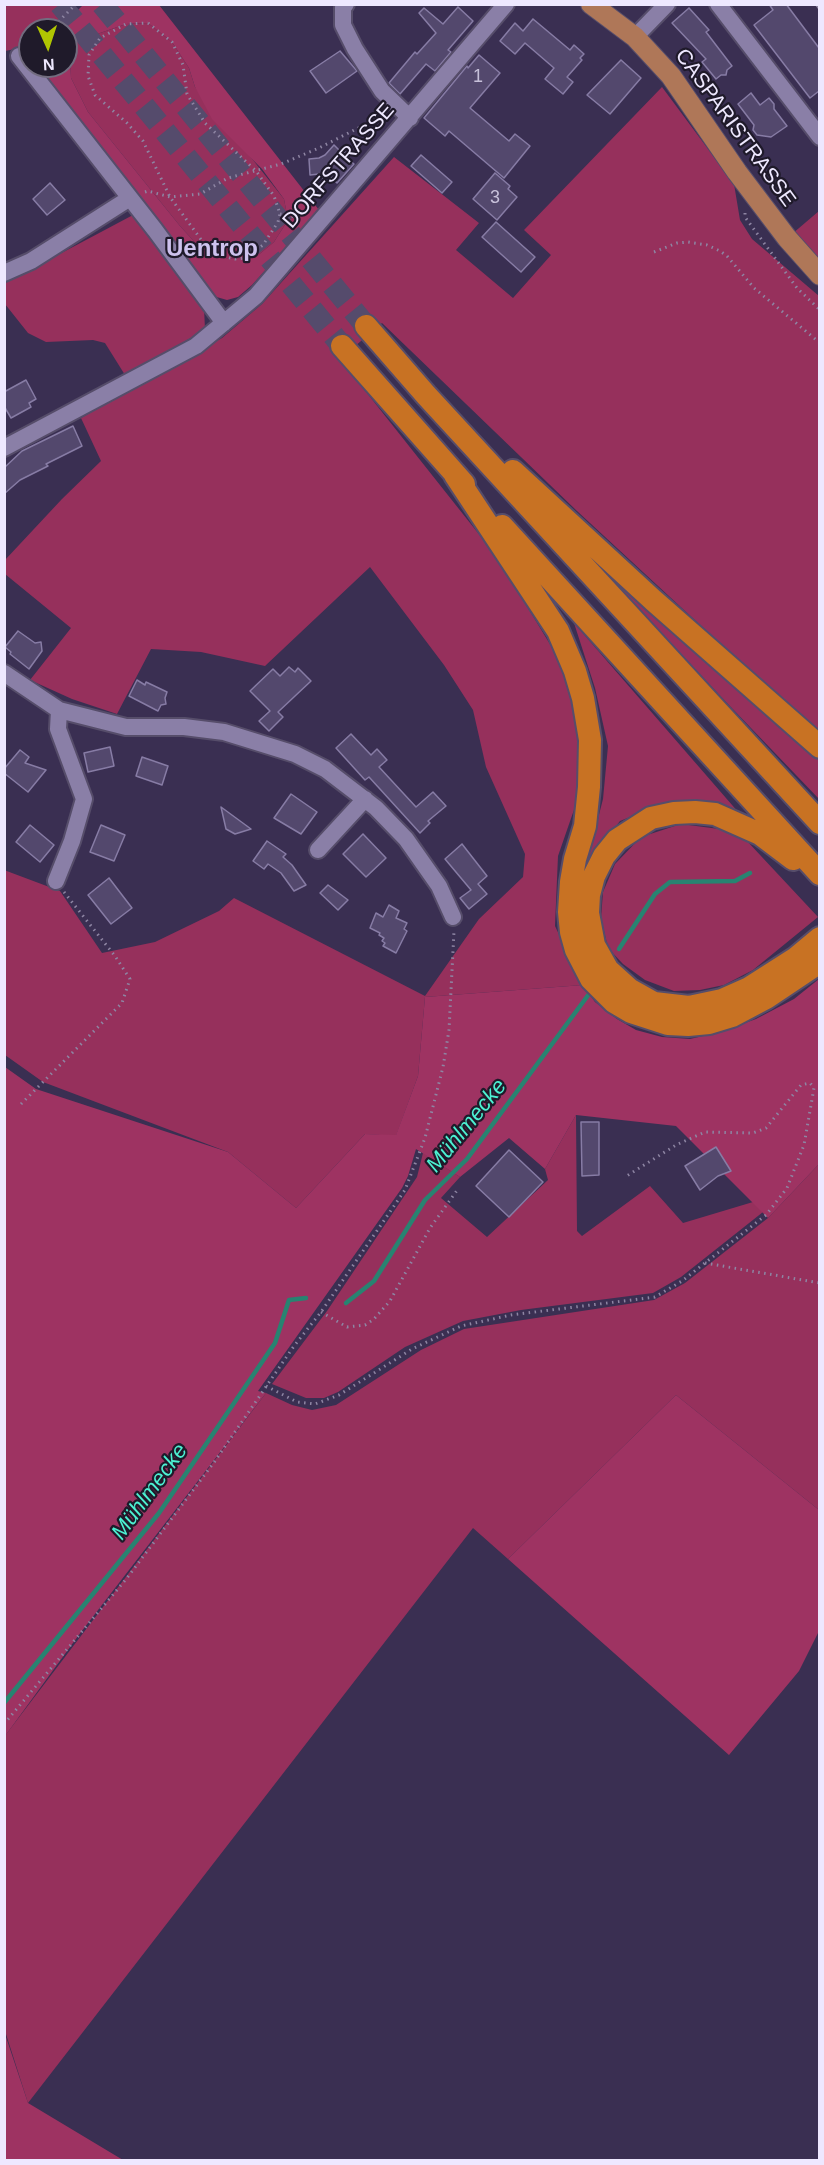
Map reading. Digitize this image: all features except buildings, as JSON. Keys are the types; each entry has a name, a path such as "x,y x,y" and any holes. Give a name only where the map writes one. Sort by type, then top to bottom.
{"highway":[{"path":"366,326 426,395 819,823"},
{"path":"342,346 455,475 819,874"},
{"path":"426,395 504,462 653,600 819,747"},
{"path":"455,475 548,614 568,653 580,689 590,740 590,778 585,826 571,882 569,912 576,950 591,979 614,1002 631,1012 668,1024 688,1025 709,1023 732,1016 766,998 819,962"},
{"path":"819,879 760,834 745,826 715,814 674,813 651,818 617,840 604,856 594,876 589,895 588,913 594,945 608,970 616,979 654,1003 671,1006 705,1005 736,995 796,958 819,938"}],"main road":[{"name":"CASPARISTRASSE","path":"591,4 635,37 671,76 737,172 787,238 819,275"}],"street":[{"path":"346,4 343,8 343,25 355,49 382,91 410,118"},
{"path":"635,37 667,4"},
{"path":"718,4 819,137"},
{"name":"DORFSTRASSE","path":"5,445 196,346 256,296 410,118 498,8"},
{"path":"36,78 224,323"},
{"path":"4,273 32,261 130,198"},
{"path":"4,673 59,710 126,727 184,727 224,732 295,754 325,769 364,799 406,839 439,886 453,917"},
{"path":"56,881 72,841 84,799 58,729 59,710"},
{"path":"318,850 364,799"}],"path":[{"path":"62,18 76,4"},
{"path":"148,23 172,42 183,64 187,94 205,123 256,171 274,196 280,214 263,245 245,258 235,259 212,251 170,197 143,141 127,123 95,95 87,76 89,55 100,38 126,24 148,23"},
{"path":"130,198 148,191 170,197 200,194 228,178 281,164 319,148 374,120 410,118"},
{"path":"654,252 677,243 688,242 707,245 720,251 754,288 819,343"},
{"path":"21,1104 122,1003 129,979 115,956 56,881"},
{"path":"4,1724 127,1578 215,1461 405,1190 419,1157 438,1094 447,1046 453,917"},
{"path":"266,1386 297,1402 315,1404 339,1395 412,1349 461,1326 511,1315 655,1297 682,1281 766,1215 787,1188 804,1145 814,1088 810,1083 801,1085 766,1128 753,1133 705,1132 676,1145 625,1177"},
{"path":"321,1312 346,1327 365,1325 374,1319 390,1301 430,1228 458,1189"},
{"path":"705,1263 819,1283"}],"shaded area":[{"path":"5,5 73,5 59,18 18,18 18,48 5,51"},
{"path":"83,5 159,5 319,210 252,285 238,297 227,300 213,296 44,78 71,78 88,112 201,249 225,259 256,257 274,242 288,220 284,199 262,169 212,119 195,87 189,68 172,42 148,23 126,24 80,40 78,43 78,18 70,18"},
{"path":"148,23 172,42 189,68 195,87 284,199 288,220 274,242 256,257 225,259 201,249 88,112 71,78 78,78 78,43 80,40 126,24"},
{"path":"662,87 734,184 740,220 752,239 819,296 819,735 577,511 382,323 340,359 497,557 562,664 582,739 576,804 558,856 555,926 583,985 425,997 418,1076 396,1136 365,1134 296,1208 228,1152 43,1082 5,1055 4,870 60,891 102,953 155,942 219,911 234,898 425,996 479,919 523,877 525,854 486,767 473,710 444,665 370,567 265,666 201,652 151,649 117,714 72,699 30,680 71,628 5,574 5,560 101,461 81,418 222,338 262,304 394,157 479,223 456,250 513,298 551,255 524,230"},
{"path":"819,211 819,266 792,234"},
{"path":"133,215 204,307 205,330 125,375 105,343 93,340 46,342 28,333 5,304 5,283"},
{"path":"563,529 819,757 819,799 726,702"},
{"path":"574,623 739,813 707,801 668,802 620,821 587,862 603,799 608,746 595,688"},
{"path":"681,824 719,829 747,841 818,917 753,970 724,985 700,990 674,991 645,980 623,964 608,948 601,918 603,892 615,864 641,837"},
{"path":"819,979 819,1164 768,1218 676,1126 576,1115 545,1169 509,1138 460,1177 416,1149 402,1188 258,1391 266,1393 81,1632 5,1736 5,1067 36,1089 228,1152 296,1208 365,1134 396,1135 418,1076 425,997 583,985 595,1002 636,1030 662,1037 690,1039 720,1032 756,1019 794,999"},
{"path":"576,1115 577,1231 582,1236 650,1186 683,1223 753,1202 763,1212 681,1277 653,1293 521,1310 463,1321 405,1347 338,1392 324,1398 306,1398 272,1384 327,1311 417,1177 423,1153 460,1177 441,1198 487,1237 548,1180 545,1169"},
{"path":"819,1164 819,1510 676,1395 508,1559 473,1528 28,2103 5,2031 4,1737 266,1393 292,1405 312,1410 336,1405 421,1350 464,1329 654,1300 685,1283 768,1218"},
{"path":"676,1395 819,1510 819,1631 799,1671 729,1755 508,1559"},
{"path":"4,2031 28,2103 123,2160 5,2160"}],"waterway":[{"name":"Mühlmecke","path":"619,949 655,894 670,882 735,881 750,873"},
{"name":"Mühlmecke","path":"346,1303 374,1281 425,1200 467,1159 589,994"},
{"name":"Mühlmecke","path":"4,1703 159,1513 275,1343 289,1300 306,1298"}],"tunnel":[{"path":"60,4 342,346"},
{"path":"102,4 366,326"}],"railway":[{"path":"817,4 820,8"}],"district":[{"name":"Uentrop","path":"212,249"}]}
